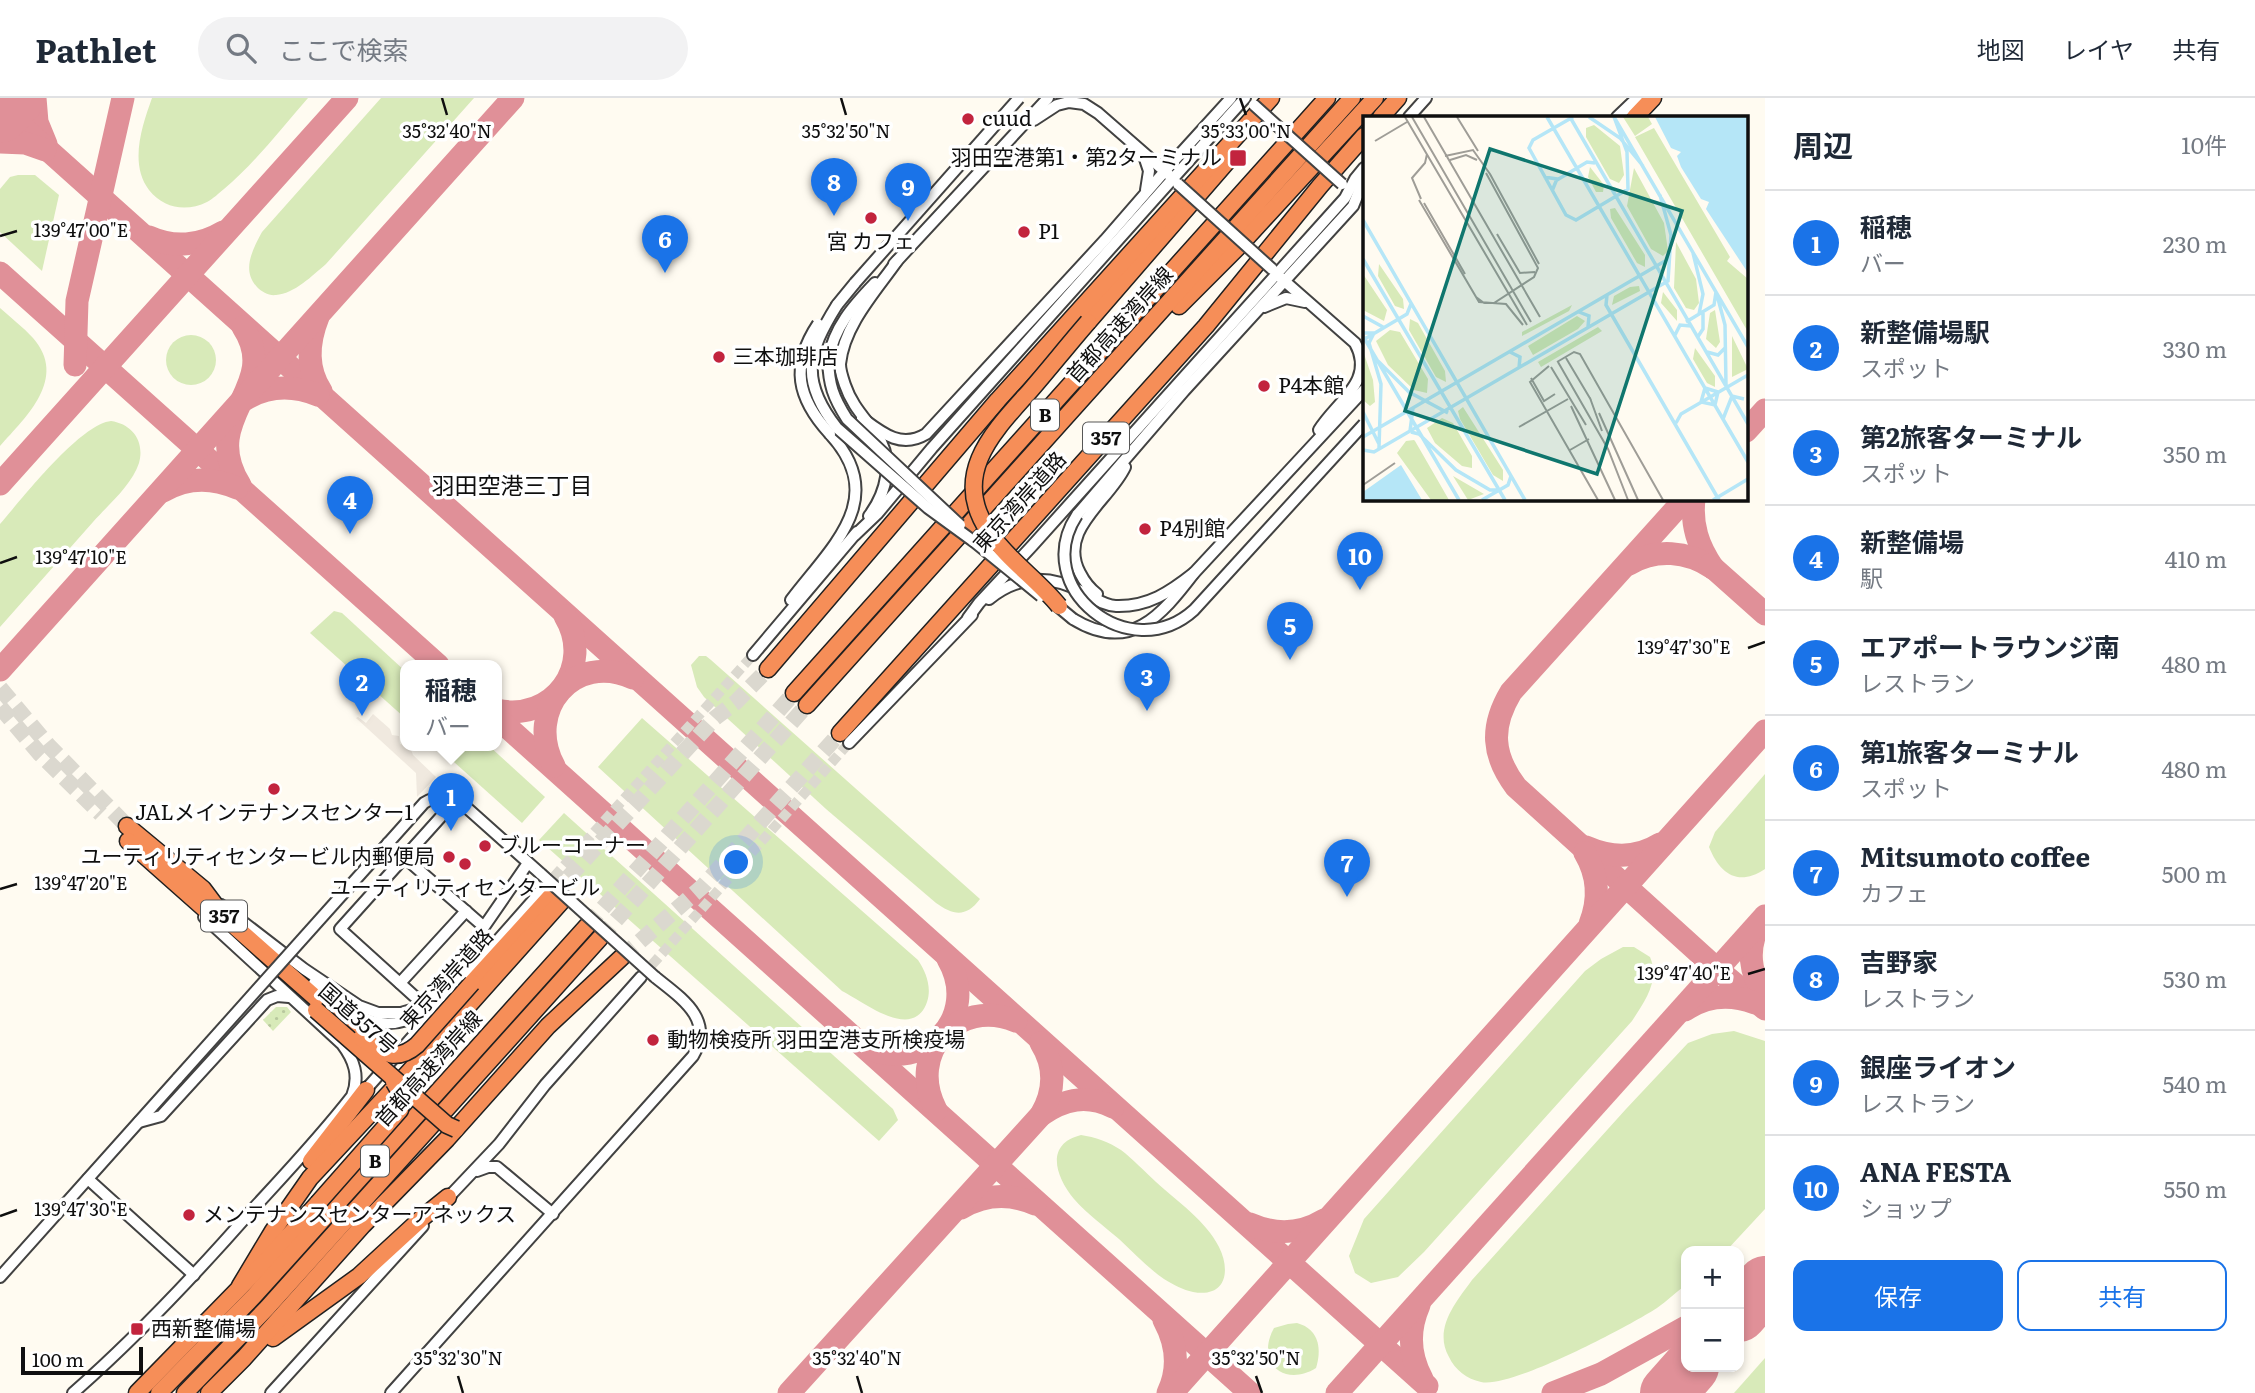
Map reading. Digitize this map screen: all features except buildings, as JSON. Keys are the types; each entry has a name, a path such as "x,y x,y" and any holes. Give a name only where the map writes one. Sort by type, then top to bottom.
{"highway":[{"path":"768,669 999,400 1271,98"},
{"path":"1059,606 990,534 977,509 975,481 979,458 991,435 1190,206 1277,98"},
{"path":"1294,135 1306,112 1318,98"},
{"name":"首都高速湾岸線","path":"794,693 1327,98"},
{"name":"首都高速湾岸線","path":"807,705 1352,98"},
{"path":"1037,449 1087,408 1375,98"},
{"path":"1382,116 1398,98"},
{"path":"1636,116 1653,98"},
{"name":"東京湾岸道路","path":"845,738 1206,326 1363,137"},
{"name":"国道357号","path":"456,1129 447,1125 377,1065 320,1007 225,917 203,889 124,829 144,855 320,1007 361,1038 451,1120 456,1129"},
{"path":"240,1286 273,1231 310,1178 409,1072 552,895"},
{"name":"東京湾岸道路","path":"361,1038 389,1055 406,1053 417,1045 552,895"},
{"name":"首都高速湾岸線","path":"159,1393 254,1296 587,926"},
{"name":"首都高速湾岸線","path":"185,1393 267,1308 600,938"},
{"path":"209,1393 456,1129 548,1026 622,957"},
{"path":"137,1393 263,1264 400,1110 403,1101 401,1092 377,1065"},
{"path":"273,1231 279,1213 303,1172 366,1090"},
{"path":"244,1358 353,1281 448,1198"}],"street":[{"path":"897,261 854,322 842,352 840,368 848,394 881,442 887,469 886,481 874,508 855,535 756,651 784,609 842,536 852,514 856,494 854,474 845,453 808,407 800,373 801,360 810,337 819,323 837,306 1019,98"},
{"path":"976,543 942,507 847,419 834,398 828,378 828,359 833,338 849,310 1048,98"},
{"path":"1144,195 1172,178 1231,98"},
{"path":"1410,116 1426,98"},
{"path":"1420,116 1435,98"},
{"path":"1613,116 1628,98"},
{"path":"1618,116 1637,98"},
{"path":"1646,116 1662,98"},
{"path":"855,535 877,514 932,448 1172,178 1249,100 1346,187"},
{"path":"1015,134 1057,105 1069,102 1084,104 1098,113 1172,178 1354,344 1361,356 1362,365 1357,383 1323,424 1303,456"},
{"path":"862,418 892,439 906,441 926,434 1144,195 1149,171 1143,153"},
{"path":"968,618 1278,274 1363,169"},
{"path":"1363,181 1353,206 1278,274 1259,310 1184,391 1077,515 1070,526 1064,547 1066,571 1074,591 1094,611 1115,625 1141,631 1176,624 1194,610 1363,425"},
{"path":"1259,310 1286,298 1311,304"},
{"path":"837,306 818,338 813,359 814,388 824,410 837,428 928,508 1042,597 1059,606 1073,619 1095,630 1107,632 1135,629 1149,622 1171,603 1194,573 1363,391"},
{"path":"1126,605 1109,600 1090,589 1077,568 1074,548 1079,529 1120,478 1133,452"},
{"path":"845,738 968,618 1008,586 1044,579 1059,581 1115,606 1146,603 1160,598 1194,573"},
{"path":"0,1277 424,803 440,797 456,800 694,1011 701,1031 699,1044 688,1062 391,1393"},
{"path":"414,996 340,929 456,800"},
{"path":"388,843 484,926"},
{"path":"74,1393 140,1332 194,1275 317,1138 352,1096 356,1084 351,1056 342,1044 214,927 144,855"},
{"path":"203,889 304,969 366,1010 389,1014 415,1009 439,992 528,863"},
{"path":"317,1138 366,1090 450,993 552,895"},
{"path":"400,983 466,911"},
{"path":"304,969 311,980 348,1010 377,1023 397,1024 418,1017 450,993"},
{"path":"271,1393 499,1144 545,1085 641,976"},
{"path":"139,1122 161,1116 267,1000 277,996 289,997"},
{"path":"499,1144 502,1162 554,1212"},
{"path":"471,1173 481,1168 497,1167 554,1212"},
{"path":"89,1179 194,1275"}],"green space":[{"path":"152,98 308,98 257,157 214,198 184,208 162,201 149,190 143,180 139,145"},
{"path":"381,98 474,98 326,264 290,291 273,295 263,292 252,280 249,267 252,252 262,232"},
{"path":"35,175 59,195 42,271 0,232 0,189 10,177"},
{"path":"0,308 33,338 43,353 46,368 40,396 0,446"},
{"path":"191,335 209,342 216,360 209,378 191,385 173,378 166,360 173,342"},
{"path":"111,421 131,430 138,441 140,455 136,471 119,494 0,627 0,524 68,448 98,425"},
{"path":"334,611 342,613 400,666 400,714 310,633"},
{"path":"699,656 706,656 711,660 980,899 975,905 959,913 942,907 826,809 704,697 697,687 691,665"},
{"path":"642,718 918,960 926,975 929,991 927,1002 920,1013 911,1019 888,1016 842,991 598,767"},
{"path":"442,751 495,751 545,797 522,823"},
{"path":"1765,774 1765,869 1746,877 1731,875 1724,871 1709,847 1715,832"},
{"path":"564,813 893,1109 898,1120 879,1141 539,840"},
{"path":"1623,947 1634,947 1650,957 1653,966 1650,990 1632,1021 1424,1252 1398,1277 1371,1283 1355,1273 1349,1256 1364,1219 1585,971"},
{"path":"276,1007 287,1007 291,1012 273,1031 263,1020"},
{"path":"1734,1031 1765,1041 1765,1209 1731,1246 1681,1246 1681,1289 1657,1308 1622,1328 1542,1366 1496,1382 1481,1382 1462,1373 1449,1357 1444,1336 1448,1316 1459,1297 1688,1043 1712,1034"},
{"path":"1081,1135 1102,1140 1121,1150 1199,1220 1223,1256 1225,1273 1219,1287 1204,1293 1193,1292 1164,1279 1074,1199 1062,1181 1057,1162 1062,1146"},
{"path":"1297,1323 1314,1335 1319,1354 1316,1368 1293,1375 1276,1368 1268,1351 1274,1328"},
{"path":"1765,1358 1765,1393 1734,1393"}],"shaded area":[{"path":"373,714 390,729 392,735 399,736 400,751 412,751 436,777 417,797 416,773 356,718 366,723"}],"taxiway":[{"path":"35,98 37,122 46,144"},
{"path":"75,365 77,301 123,98"},
{"path":"0,484 347,98"},
{"path":"0,670 513,98"},
{"path":"0,107 1427,1386"},
{"path":"0,142 25,143 45,150"},
{"path":"149,237 167,243 186,244 196,243 223,232"},
{"path":"0,273 432,660"},
{"path":"318,317 310,355 313,373 321,391"},
{"path":"240,485 229,461 228,440 253,368 253,348 243,327"},
{"path":"244,400 262,391 281,388 299,389 318,395"},
{"path":"1748,429 1765,410"},
{"path":"163,491 181,483 200,480 237,488"},
{"path":"1684,500 1511,692 1497,729 1498,752 1516,787 1765,1009"},
{"path":"1694,500 1697,535 1713,568"},
{"path":"1629,564 1650,555 1671,554 1693,558 1713,568"},
{"path":"1710,565 1765,614"},
{"path":"502,711 517,712 535,708 551,699 563,687 575,654 573,635 565,616"},
{"path":"554,766 546,745 545,725 550,706 560,691 574,679 592,672 611,672 633,678"},
{"path":"502,722 1250,1393"},
{"path":"1172,1393 1765,731"},
{"path":"1586,847 1623,855 1642,852 1660,844"},
{"path":"1585,853 1593,870 1596,887 1590,924"},
{"path":"1337,1393 1765,916"},
{"path":"1759,925 1751,961 1765,994"},
{"path":"866,1047 888,1054 909,1053 927,1046 942,1035 952,1019 958,1001 956,980 948,959"},
{"path":"1685,1010 1702,1001 1728,997 1755,1003"},
{"path":"936,1110 928,1089 928,1069 933,1050 943,1035 957,1024 974,1017 994,1016 1016,1021"},
{"path":"789,1393 1041,1115 1049,1097 1052,1079 1049,1061 1041,1043"},
{"path":"1041,1115 1058,1105 1076,1100 1094,1101 1113,1107"},
{"path":"961,1208 979,1200 998,1197 1016,1198 1035,1204"},
{"path":"1250,1224 1269,1230 1288,1231 1306,1228 1324,1220"},
{"path":"1744,1288 1765,1271"},
{"path":"1419,1305 1413,1324 1412,1352 1422,1379"},
{"path":"1164,1320 1172,1338 1175,1356 1174,1374 1168,1393"},
{"path":"1553,1393 1601,1374 1681,1330"}],"runway":[{"path":"0,115 16,98"},
{"path":"1743,1309 1765,1284"},
{"path":"1668,1393 1687,1372"}],"tunnel":[{"path":"544,888 753,655"},
{"path":"552,895 715,718 736,702 768,669"},
{"path":"0,688 48,745 127,826"},
{"path":"587,926 794,693"},
{"path":"600,938 807,705"},
{"path":"0,707 40,754 101,814"},
{"path":"622,957 703,886 840,733"},
{"path":"642,976 849,743"}],"place":[{"name":"cuud","path":"968,119"},
{"name":"羽田空港第1・第2ターミナル","path":"1238,158"},
{"name":"吉野家","path":"834,216"},
{"name":"宮 カフェ","path":"871,218"},
{"name":"銀座ライオン","path":"908,221"},
{"name":"P1","path":"1024,232"},
{"name":"第1旅客ターミナル","path":"665,273"},
{"name":"三本珈琲店","path":"719,357"},
{"name":"P4本館","path":"1264,386"},
{"name":"P4別館","path":"1145,529"},
{"name":"新整備場","path":"350,534"},
{"name":"ANA FESTA","path":"1360,590"},
{"name":"エアポートラウンジ南","path":"1290,660"},
{"name":"第2旅客ターミナル","path":"1147,711"},
{"name":"新整備場駅","path":"362,716"},
{"name":"JALメインテナンスセンター1","path":"274,789"},
{"name":"稲穂","path":"451,831"},
{"name":"ブルーコーナー","path":"485,846"},
{"name":"ユーティリティセンタービル内郵便局","path":"449,857"},
{"name":"ユーティリティセンタービル","path":"465,864"},
{"name":"Mitsumoto coffee","path":"1347,897"},
{"name":"動物検疫所 羽田空港支所検疫場","path":"653,1040"},
{"name":"メンテナンスセンターアネックス","path":"189,1215"},
{"name":"西新整備場","path":"137,1329"}],"district":[{"name":"羽田空港三丁目","path":"512,486"}]}
